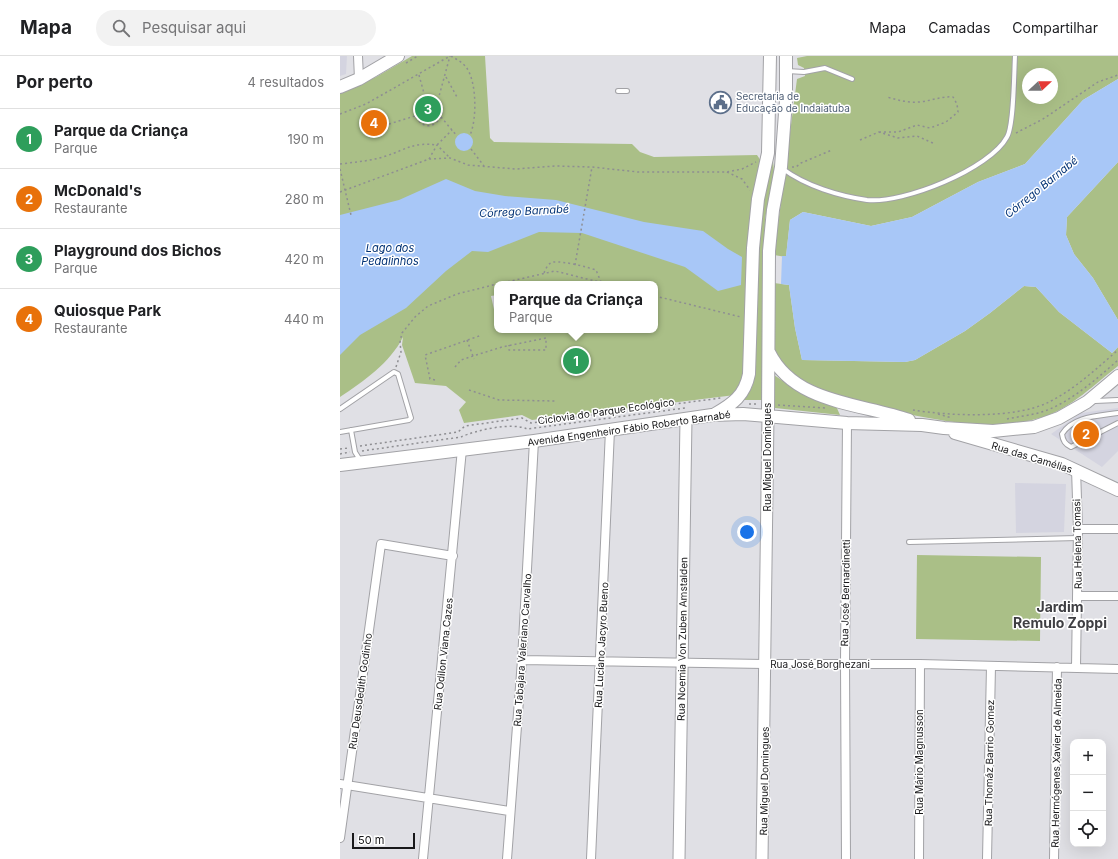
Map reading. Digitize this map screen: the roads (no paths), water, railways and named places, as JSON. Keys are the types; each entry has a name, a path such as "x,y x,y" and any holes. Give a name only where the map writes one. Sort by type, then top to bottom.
{"main road":[{"path":"340,87 359,79 398,56"},
{"path":"712,415 734,403 744,391 748,378 753,248 758,200 768,153 770,56"},
{"name":"Rua Miguel Domingues","path":"762,859 766,664 769,252 773,210 781,167 786,56"},
{"path":"768,351 782,373 797,385 816,394 900,417 922,425"},
{"name":"Avenida Engenheiro Fábio Roberto Barnabé","path":"340,465 357,454 462,449 534,442 610,430 686,414 743,414 768,410 847,423 922,425 993,431 1034,427 1059,418 1086,402 1118,376"},
{"name":"Rua Noemia Von Zuben Amstalden","path":"679,859 686,414"},
{"name":"Rua das Camélias","path":"944,428 969,438 1062,464 1118,490"}],"street":[{"path":"358,56 359,79"},
{"name":"Rua José Bernardinetti","path":"846,859 845,663 847,423"},
{"name":"Rua Luciano Jacyro Bueno","path":"591,859 601,662 610,430"},
{"name":"Rua Tabajara Valeriano Carvalho","path":"507,859 509,811 522,660 534,442"},
{"name":"Rua Odilon Viana Cazes","path":"423,859 462,449"},
{"name":"Rua Helena Tomasi","path":"1076,470 1078,529 1076,667"},
{"path":"1078,529 1118,529"},
{"name":"Rua Deusdedith Godinho","path":"340,838 344,785 381,544 453,556"},
{"path":"1078,596 1118,596"},
{"name":"Rua José Borghezani","path":"522,660 766,664 920,664 1118,669"},
{"name":"Rua Mário Magnusson","path":"919,859 920,664"},
{"name":"Rua Thomáz Barrio Gomez","path":"988,859 991,666"},
{"name":"Rua Hermógenes Xavier de Almeida","path":"1054,859 1057,667"},
{"path":"344,785 509,811"}],"lane":[{"path":"781,167 792,175 830,192 869,200 896,198 940,184 969,170 994,154 1008,137 1012,116 1016,56"},
{"path":"786,71 804,72 825,68 852,79"},
{"path":"618,91 627,91"},
{"path":"340,409 394,372 398,374 411,418 409,420 340,432"},
{"path":"1086,402 1118,400"},
{"path":"1118,412 1079,420 1066,427 1062,434 1066,444 1071,447 1118,423"},
{"path":"351,430 357,454"},
{"path":"909,542 1078,538"}],"water":[{"name":"Córrego Barnabé","path":"1118,79 1118,162 1067,217 1066,235 1074,254 1093,278 1118,320 1118,347 1112,353 1059,312 1036,287 1024,286 965,331 915,360 905,362 802,360 795,328 789,285 781,284 782,256 786,256 790,220 803,212 871,226 912,217 978,182 1025,164 1083,100"},
{"path":"460,133 468,133 473,138 471,149 468,151 460,151 455,146 455,138"},
{"name":"Lago dos Pedalinhos","path":"446,179 475,191 505,196 556,200 644,222 703,231 742,257 741,285 718,291 685,267 582,233 539,232 488,252 472,251 446,271 406,308 360,335 340,355 340,215 399,200"}],"place":[{"name":"Secretaria de Educação de Indaiatuba","path":"721,102"},
{"name":"Playground dos Bichos","path":"428,109"},
{"name":"Quiosque Park","path":"374,123"},
{"name":"Parque da Criança","path":"576,361"},
{"name":"McDonald's","path":"1086,434"}],"district":[{"name":"Jardim Remulo Zoppi","path":"1060,614"}]}
